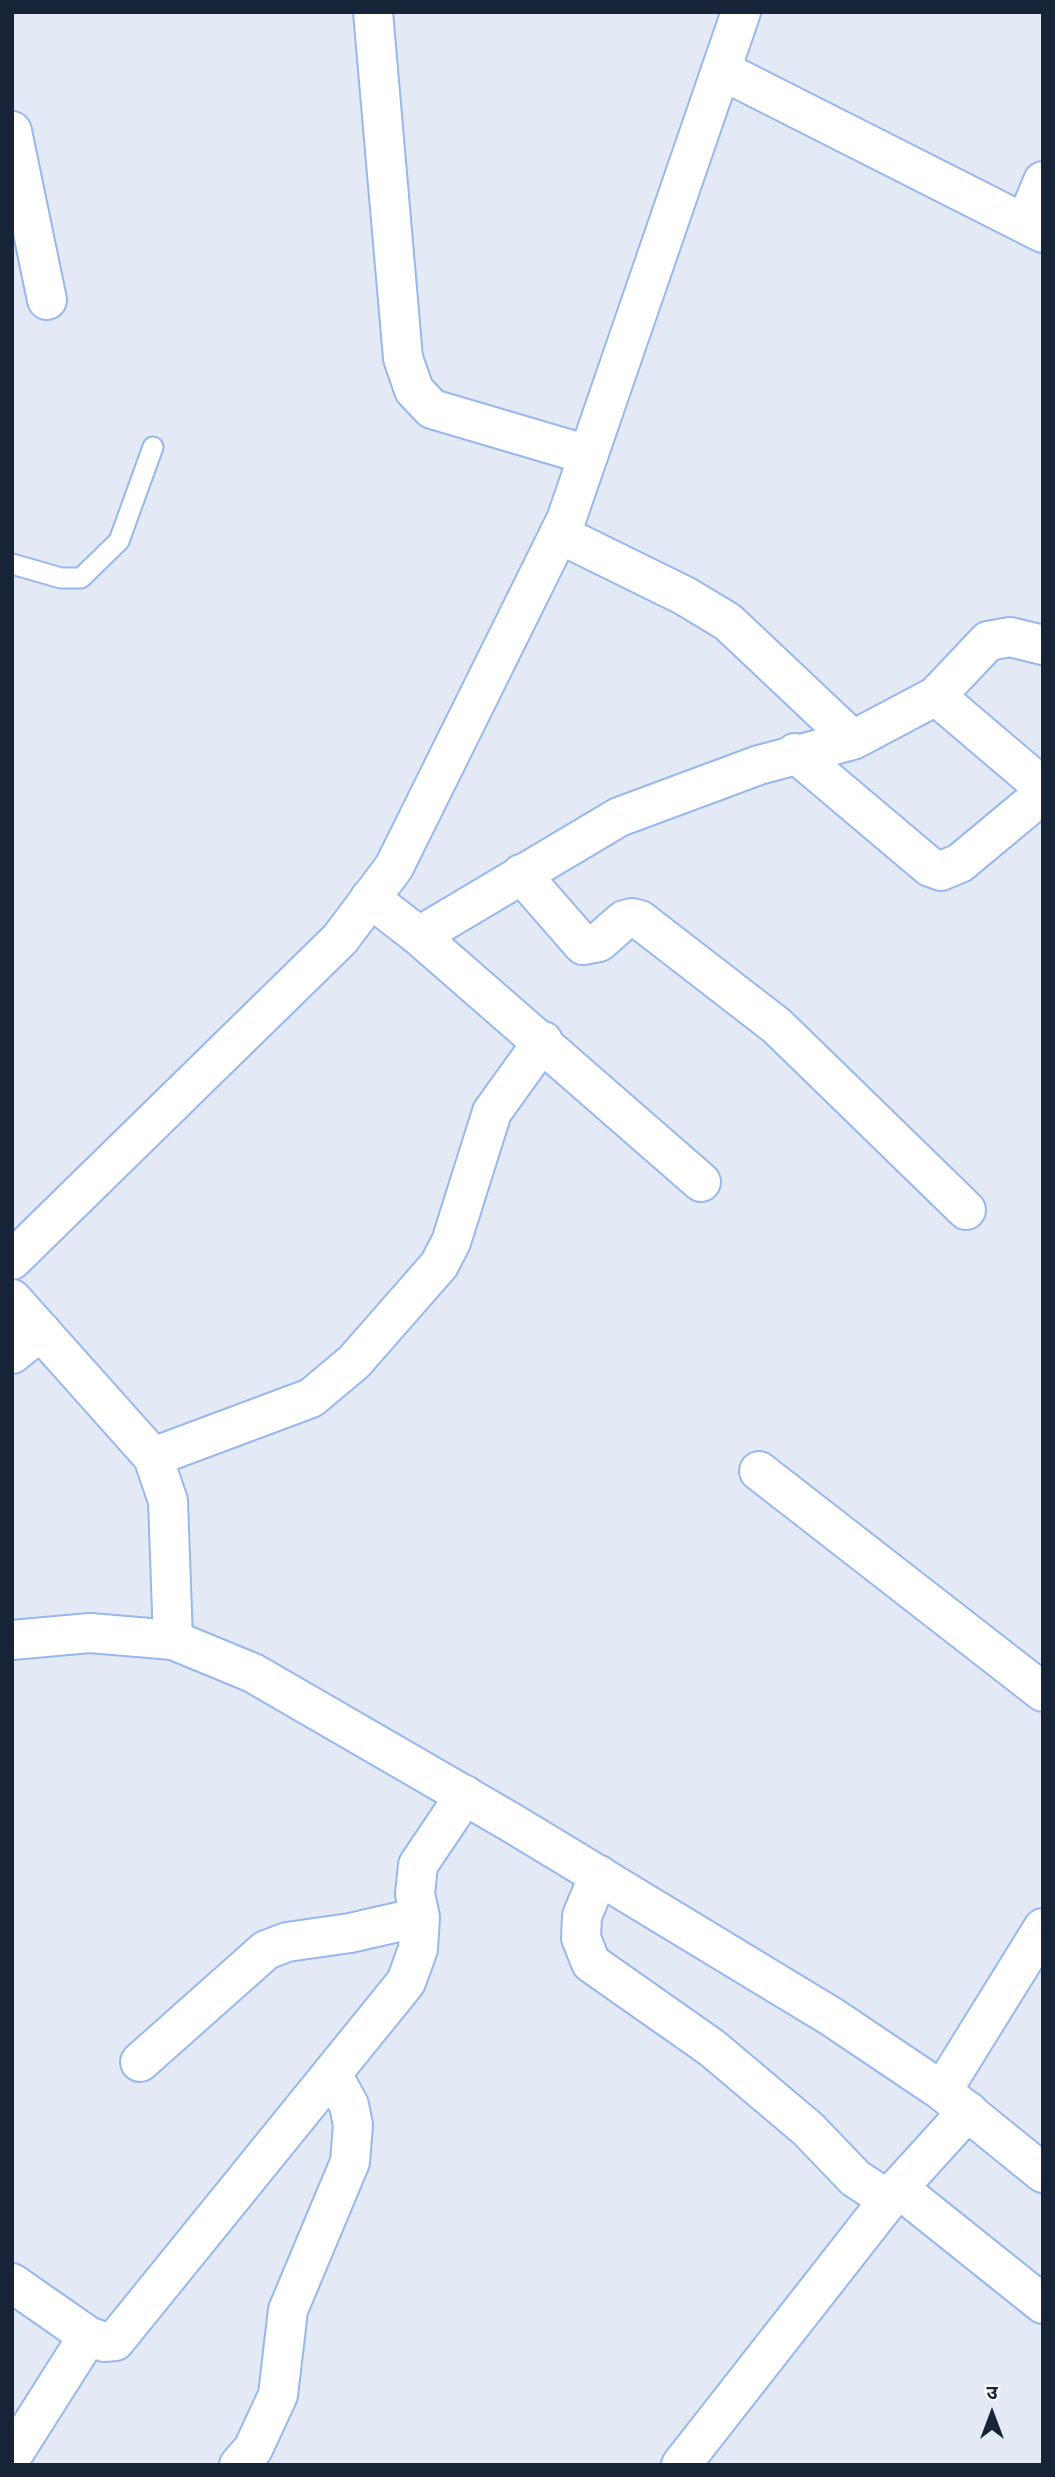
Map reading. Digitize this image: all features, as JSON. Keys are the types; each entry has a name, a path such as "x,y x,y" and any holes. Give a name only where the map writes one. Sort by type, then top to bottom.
{"street":[{"path":"373,12 403,358 414,390 432,409 589,455"},
{"path":"12,1260 340,939 394,867 559,534 589,455 741,12"},
{"path":"721,70 1034,228 1043,181"},
{"path":"12,131 47,300"},
{"path":"559,534 685,596 728,622 853,740"},
{"path":"419,936 619,817 795,753 853,740 936,696 988,641 1010,637 1043,645"},
{"path":"936,696 1043,787"},
{"path":"795,753 930,867 941,871 960,863 1043,793"},
{"path":"521,874 583,945 599,942 624,920 640,920 777,1026 967,1210"},
{"path":"370,898 544,1041 701,1182"},
{"path":"153,1457 311,1398 354,1362 439,1265 451,1242 492,1112 544,1041"},
{"path":"12,1299 27,1342 153,1457 168,1501 173,1640"},
{"path":"759,1471 1043,1692"},
{"path":"12,1640 90,1633 173,1640 253,1673 599,1875 832,2017 955,2101 1043,2173"},
{"path":"12,2283 88,2336 104,2342 115,2341 406,1982 418,1949 421,1917 415,1894 418,1865 465,1796"},
{"path":"599,1875 582,1916 581,1938 591,1963 712,2048 808,2129 855,2178 893,2194 1043,2304"},
{"path":"140,2062 266,1950 287,1941 350,1933 421,1917"},
{"path":"681,2465 893,2194 955,2101 1043,1928"},
{"path":"239,2465 253,2449 278,2395 288,2310 298,2280 351,2162 353,2125 349,2105 332,2074"},
{"path":"12,2456 88,2336"}],"lane":[{"path":"12,565 61,578 81,578 119,541 153,447"}]}
